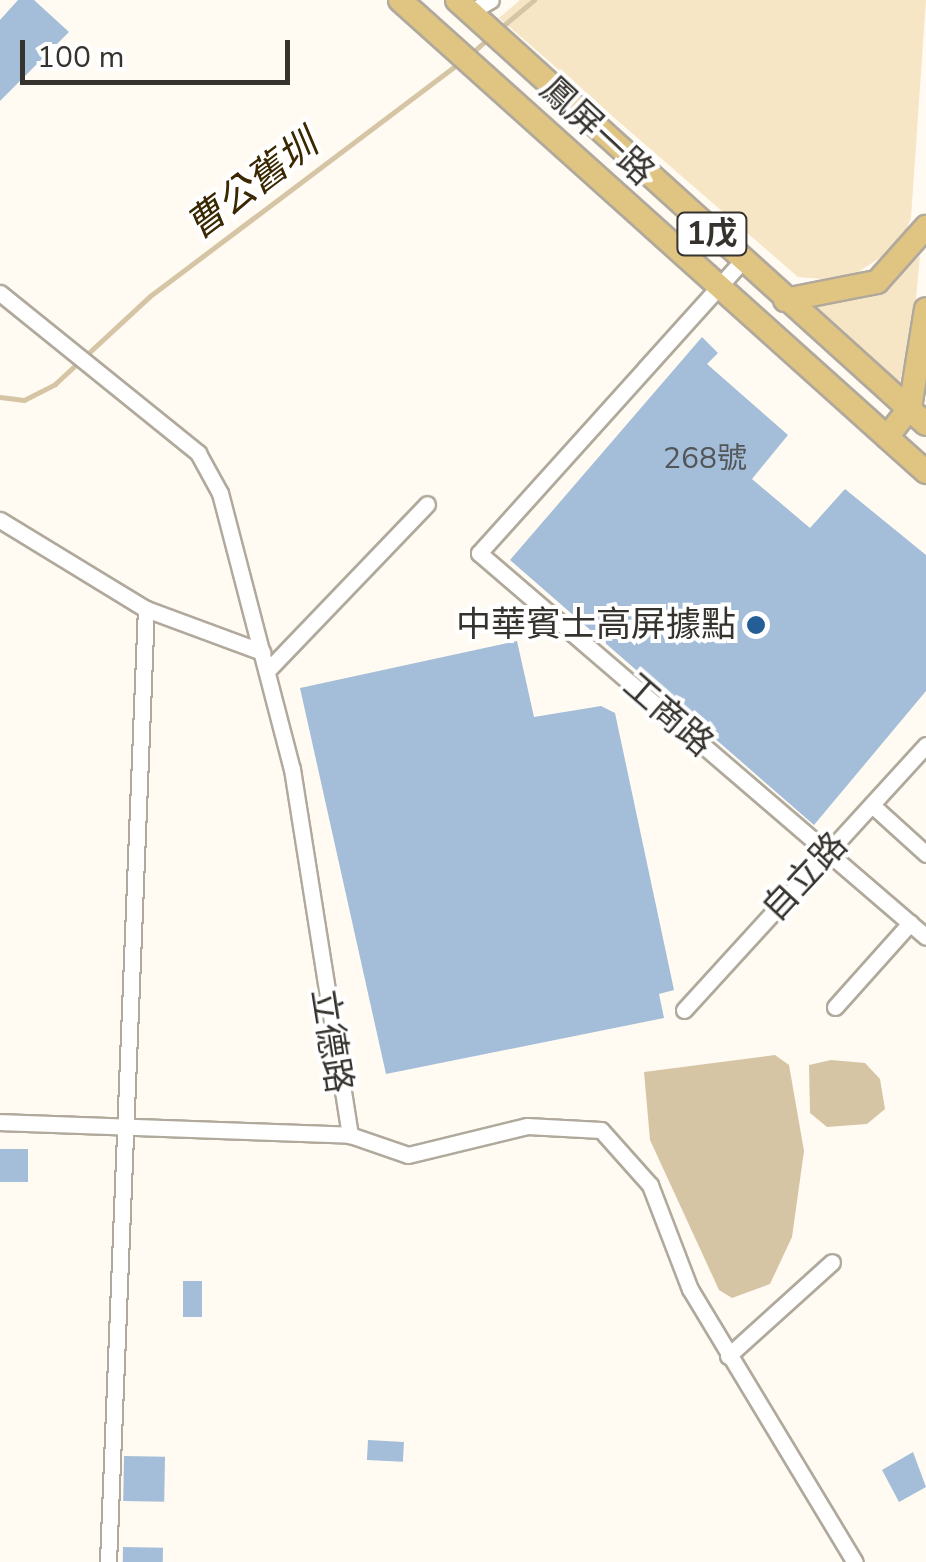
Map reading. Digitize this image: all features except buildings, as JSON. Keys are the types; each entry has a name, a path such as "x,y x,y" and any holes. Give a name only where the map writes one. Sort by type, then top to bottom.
{"main road":[{"name":"鳳屏一路","path":"400,0 715,287 926,472"},
{"name":"鳳屏一路","path":"474,8 502,40 742,262 921,419"},
{"path":"785,300 877,282 926,227"},
{"path":"895,444 921,419 926,309"}],"street":[{"name":"工商路","path":"742,262 715,287 480,553 926,937"},
{"name":"立德路","path":"0,293 210,468 292,769 350,1135 408,1154 527,1126 601,1130 650,1185 728,1356 855,1562"},
{"path":"267,671 427,504"},
{"path":"0,520 146,608 262,652"},
{"path":"108,1562 146,608"},
{"name":"自立路","path":"684,1010 926,745"},
{"path":"872,805 926,854"},
{"path":"835,1006 910,924"},
{"path":"0,1122 350,1135"},
{"path":"728,1356 832,1262"}],"shaded area":[{"path":"520,0 926,0 911,218 900,245 844,281 798,277 499,18"},
{"path":"920,256 915,310 899,386 806,306 870,295"},
{"path":"775,1055 789,1065 804,1151 792,1237 770,1284 732,1298 719,1290 650,1140 644,1072"},
{"path":"831,1060 865,1063 880,1079 885,1109 867,1124 827,1127 810,1113 809,1065"}],"waterway":[{"name":"曹公舊圳","path":"498,30 534,0"},
{"name":"曹公舊圳","path":"472,53 490,37"},
{"name":"曹公舊圳","path":"0,397 24,400 55,384 150,296 459,63"}],"place":[{"name":"中華賓士高屏據點","path":"756,625"}]}
